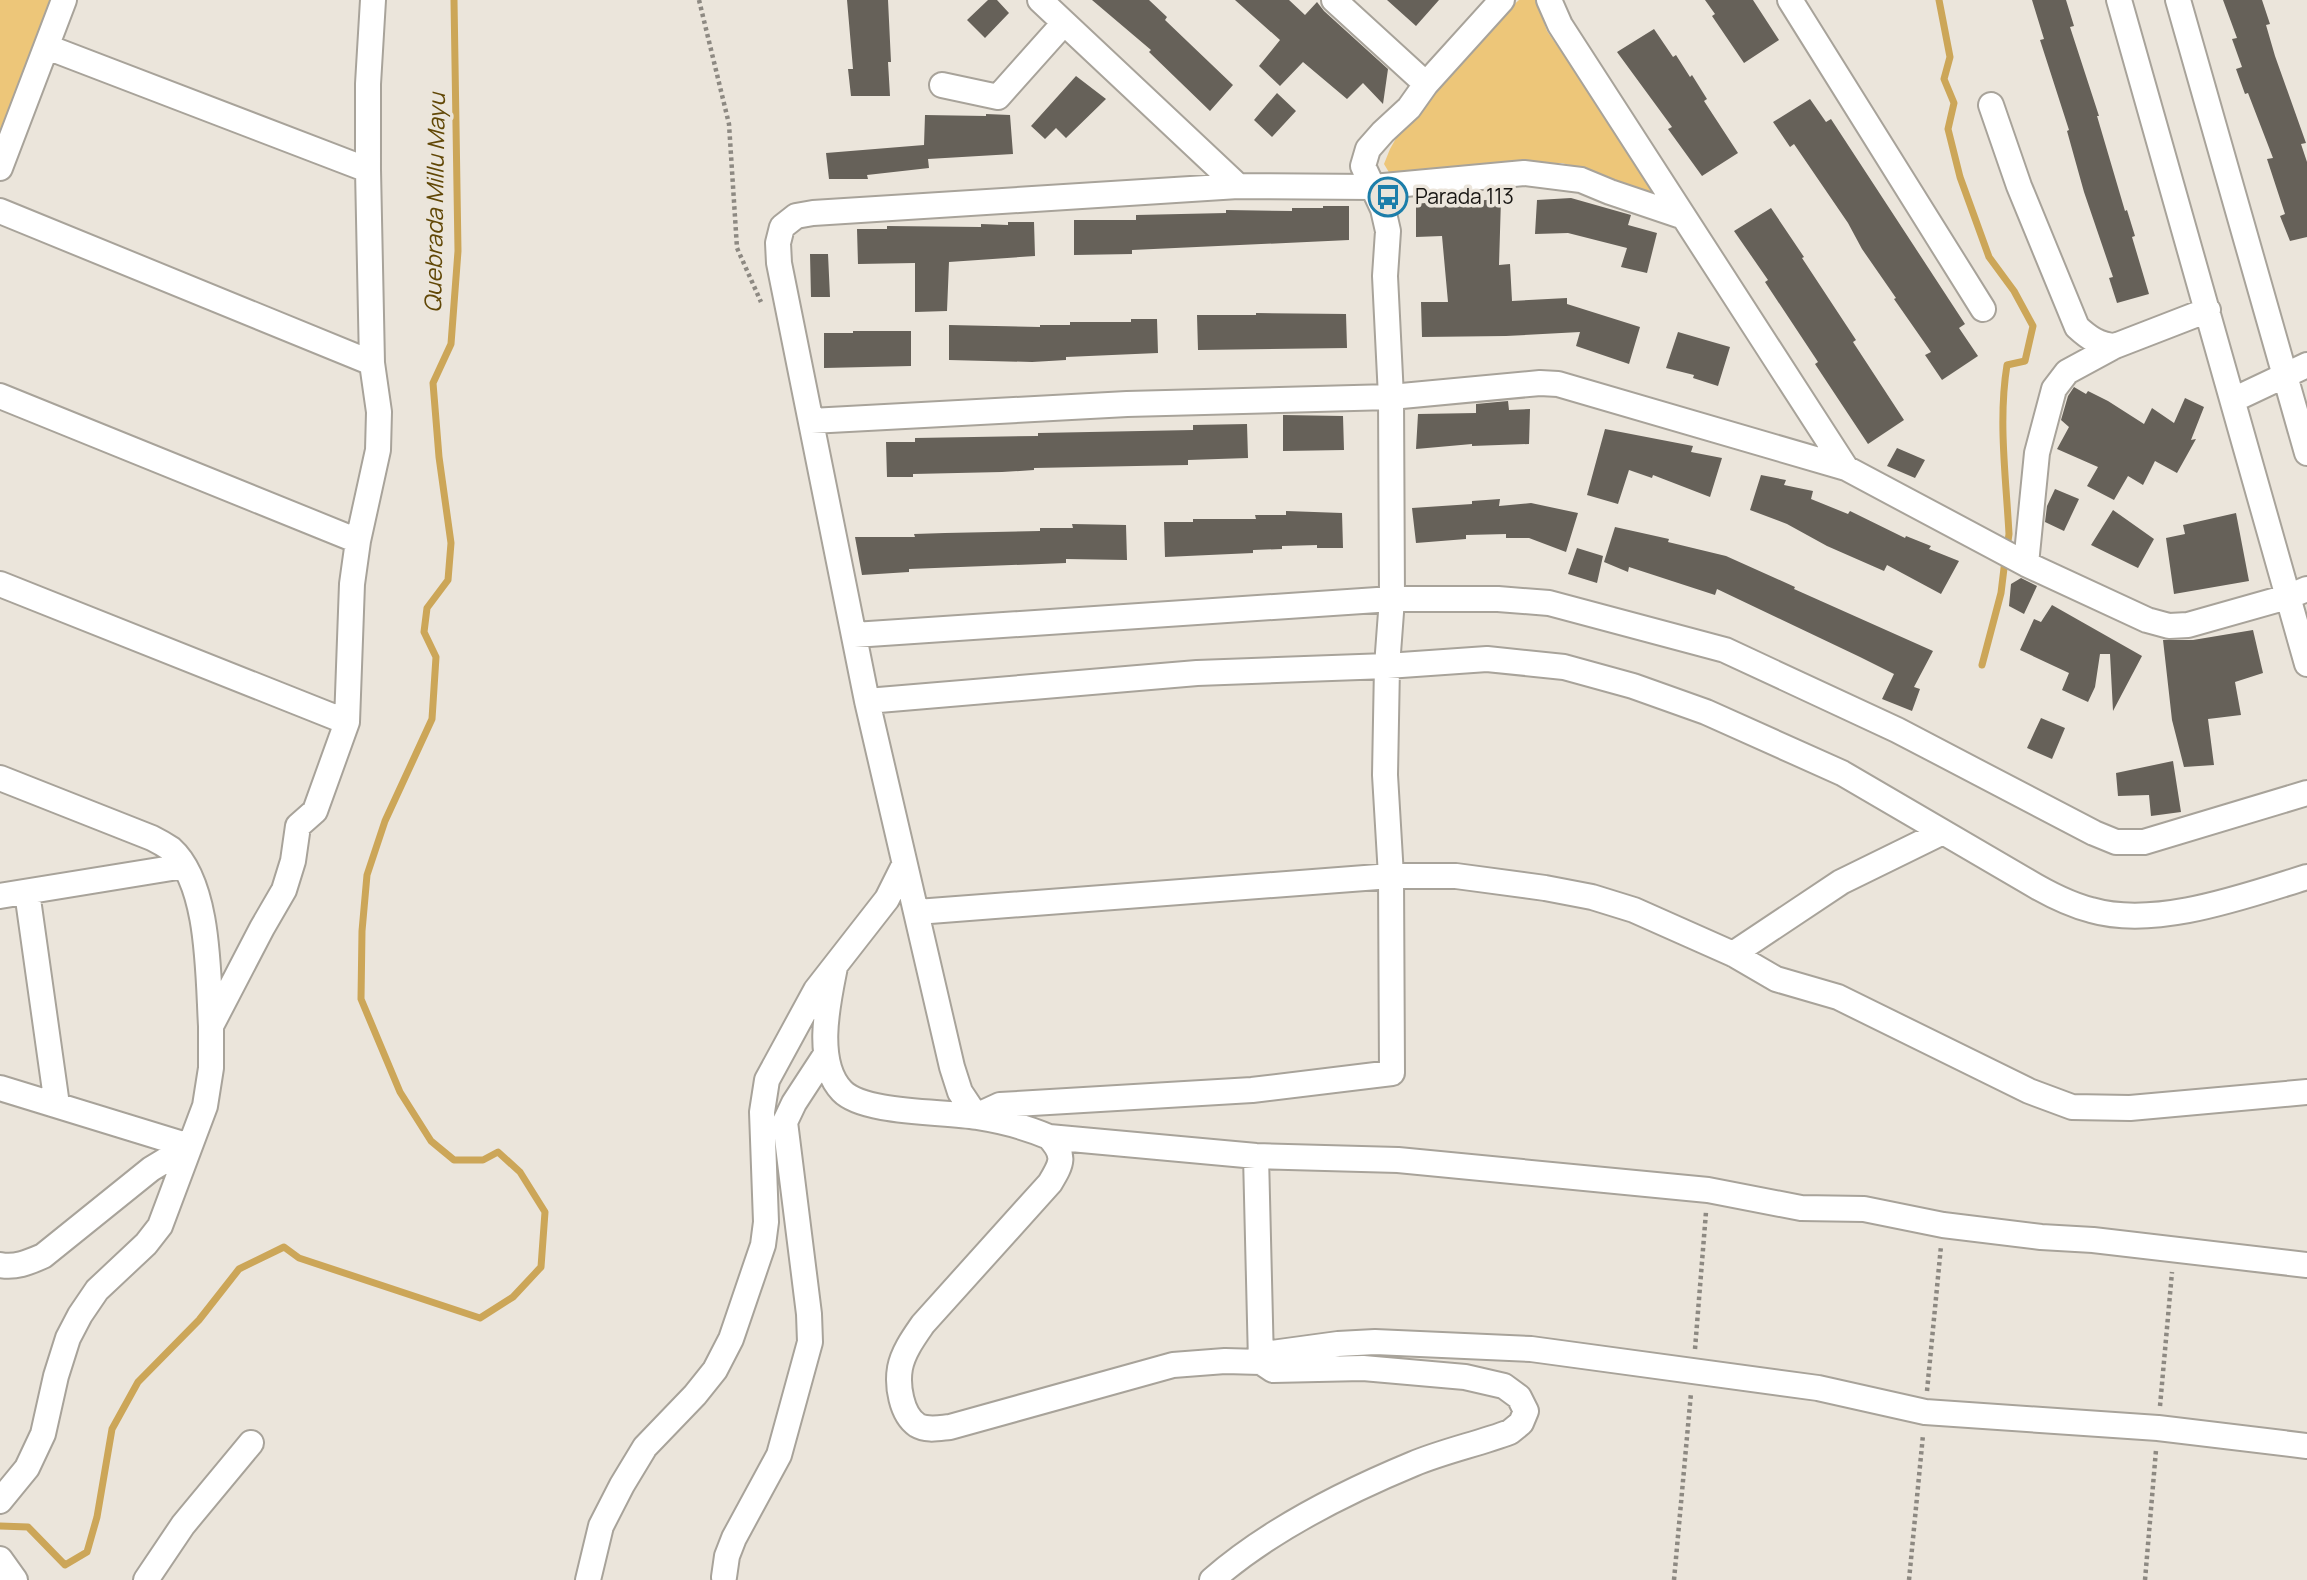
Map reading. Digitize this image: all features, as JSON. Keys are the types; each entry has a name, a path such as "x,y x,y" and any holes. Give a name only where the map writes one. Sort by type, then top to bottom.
{"street":[{"path":"0,168 64,0"},
{"path":"211,1026 284,890 293,861 298,826 315,811 347,722 352,584 358,541 378,450 379,412 372,363 368,170 368,83 373,0"},
{"path":"1040,0 1238,186"},
{"path":"1334,0 1426,85"},
{"path":"976,1116 1000,1105 1252,1090 1392,1073 1391,876 1385,775 1387,666 1392,599 1391,397 1385,276 1388,231 1383,209 1363,166 1368,149 1409,108 1426,85 1502,0"},
{"path":"1549,0 1560,25 1846,468"},
{"path":"1790,0 1983,309"},
{"path":"2119,0 2233,400 2297,593 2307,664"},
{"path":"2178,0 2297,370 2307,453"},
{"path":"942,85 998,97 1064,23"},
{"path":"47,47 368,170"},
{"path":"1992,105 2019,186 2077,327 2092,340 2105,346 2115,346"},
{"path":"976,1116 960,1092 952,1067 867,701 779,263 778,243 782,228 796,216 813,212 1238,186 1373,187 1524,173 1581,180 1684,217"},
{"path":"0,211 372,363"},
{"path":"2026,564 2037,453 2054,389 2067,372 2115,346 2208,310"},
{"path":"2233,400 2297,370"},
{"path":"811,421 1127,404 1391,397 1540,383 1558,384 1846,468 2026,564 2147,620 2169,626 2188,625 2297,593"},
{"path":"0,397 358,541"},
{"path":"0,584 347,722"},
{"path":"854,635 1392,599 1498,599 1549,603 1724,650 1897,730 2116,842 2144,842 2307,793"},
{"path":"867,701 1197,673 1387,666 1487,659 1564,667 1633,686 1706,712 1842,773 2055,897 2092,911 2124,916 2164,914 2222,903 2307,877"},
{"path":"0,778 152,838 171,849 193,883 200,908 211,1026 211,1068 205,1106 160,1227 146,1244 97,1290 80,1315 68,1338 56,1376 43,1434 27,1468 0,1501"},
{"path":"1733,954 1841,882 1943,832"},
{"path":"588,1580 601,1526 622,1485 645,1447 708,1378 731,1339 763,1245 766,1222 762,1112 767,1080 816,990 887,899 904,865"},
{"path":"0,896 184,866"},
{"path":"917,912 1391,876 1456,876 1545,888 1592,897 1634,910 1733,954 1776,979 1838,997 2029,1091 2072,1107 2130,1108 2307,1092"},
{"path":"27,892 57,1105"},
{"path":"835,967 827,1012 826,1054 834,1078 842,1091 854,1099 873,1105 976,1116 1030,1128 1049,1137 1256,1156 1398,1160 1708,1190 1801,1208 1864,1209 1943,1225 2307,1265"},
{"path":"724,1577 727,1556 734,1538 779,1455 810,1342 809,1314 785,1122 808,1079 826,1054"},
{"path":"0,1088 189,1146"},
{"path":"1049,1137 1060,1149 1062,1157 1050,1183 923,1324 908,1346 900,1367 899,1392 908,1414 917,1424 931,1429 950,1427 1173,1365 1225,1361 1261,1363 1273,1370 1363,1368 1465,1377 1504,1386 1519,1397 1526,1411 1521,1423 1510,1432 1415,1463 1308,1515 1229,1564 1212,1580"},
{"path":"0,1265 10,1267 43,1256 151,1169 189,1146"},
{"path":"1256,1156 1261,1363"},
{"path":"1261,1363 1272,1353 1375,1342 1531,1349 1818,1388 1925,1412 2158,1428 2307,1446"},
{"path":"146,1580 183,1525 251,1443"},
{"path":"0,1559 15,1580"}],"path":[{"path":"699,0 729,124 737,248 762,302"}],"shaded area":[{"path":"0,0 52,0 0,141"},
{"path":"1519,0 1536,0 1547,31 1664,201 1594,172 1562,163 1390,174 1384,164 1399,133 1487,29"}],"building":[{"path":"847,0 888,0 890,96 851,96 848,69 853,69"},
{"path":"988,0 997,0 1009,13 985,38 967,20"},
{"path":"1092,0 1149,0 1167,17 1165,20 1233,85 1210,111 1149,52 1151,50"},
{"path":"1235,0 1289,0 1305,15 1317,2 1388,69 1383,104 1363,83 1347,99 1303,62 1280,86 1259,66 1280,40"},
{"path":"1387,0 1439,0 1416,26"},
{"path":"1705,0 1753,0 1779,40 1744,63 1712,16 1715,14"},
{"path":"2032,0 2066,0 2074,26 2070,27 2099,116 2125,211 2127,210 2135,236 2132,237 2149,294 2117,303 2109,278 2113,277 2084,192 2067,131 2069,130 2040,40 2044,39"},
{"path":"2223,0 2262,0 2270,24 2266,25 2275,56 2306,143 2301,144 2307,162 2307,237 2290,241 2280,216 2285,214 2267,159 2273,158 2236,69 2242,67 2232,39 2237,38"},
{"path":"1654,29 1673,57 1676,55 1690,77 1692,75 1707,99 1704,101 1738,153 1702,176 1668,129 1672,127 1617,52"},
{"path":"1076,76 1106,99 1066,138 1056,128 1045,139 1031,126"},
{"path":"1277,93 1296,111 1272,137 1254,120"},
{"path":"1810,99 1826,122 1831,119 1965,324 1959,328 1978,356 1942,380 1925,355 1931,352 1894,299 1896,298 1862,249 1848,223 1794,144 1790,147 1773,122"},
{"path":"925,115 1010,115 1013,154 928,159 929,168 867,175 868,179 829,179 826,153 924,145"},
{"path":"1470,198 1470,201 1501,199 1499,265 1510,264 1512,301 1567,298 1567,304 1640,327 1629,364 1576,346 1580,332 1422,337 1421,302 1448,302 1442,236 1416,237 1416,204"},
{"path":"1571,198 1631,215 1628,225 1657,233 1647,273 1621,267 1627,248 1568,233 1535,234 1537,200"},
{"path":"1349,206 1349,240 1132,250 1132,254 1074,255 1074,220 1136,220 1136,215 1226,213 1226,210 1292,211 1292,208"},
{"path":"1771,208 1904,420 1868,444 1765,282 1768,280 1734,231"},
{"path":"1008,222 1034,222 1035,256 949,262 947,311 915,312 915,263 858,264 857,229 887,229 887,226 981,227 981,224 1008,225"},
{"path":"810,254 828,254 830,297 811,297"},
{"path":"1346,314 1347,348 1198,350 1197,315"},
{"path":"1131,319 1157,319 1158,353 1066,357 1066,360 1032,362 949,360 949,325 1040,327 1070,325 1070,322 1131,322"},
{"path":"911,331 911,366 824,368 824,333"},
{"path":"1678,332 1730,347 1718,386 1693,378 1694,375 1666,368"},
{"path":"2074,387 2108,401 2144,424 2152,408 2174,423 2185,398 2204,407 2191,440 2196,439 2177,473 2155,461 2143,485 2128,476 2114,500 2087,486 2098,467 2057,449 2069,427 2061,420 2068,396"},
{"path":"1508,401 1509,410 1530,409 1529,444 1472,444 1416,449 1418,414 1476,413 1476,404"},
{"path":"1283,415 1343,416 1344,450 1283,451"},
{"path":"1247,424 1248,458 1188,460 1188,465 1034,468 887,477 886,442 915,442 915,438 1038,436 1038,433 1193,430 1193,425"},
{"path":"1605,429 1693,446 1691,452 1722,458 1710,497 1653,475 1652,478 1629,470 1618,504 1587,495"},
{"path":"1897,448 1925,460 1915,478 1887,466"},
{"path":"1761,475 1786,480 1784,485 1813,491 1811,499 1848,514 1850,511 1959,561 1941,594 1887,565 1884,571 1827,546 1787,524 1750,510"},
{"path":"2055,489 2079,499 2064,531 2045,522 2047,506"},
{"path":"1500,499 1499,506 1531,503 1578,513 1566,552 1529,538 1506,538 1506,534 1466,535 1466,539 1416,543 1412,508 1472,504 1472,501"},
{"path":"2113,510 2154,539 2138,568 2091,545"},
{"path":"1286,511 1342,513 1343,548 1317,548 1317,545 1282,546 1282,549 1253,550 1253,553 1165,557 1164,522 1256,519 1255,515 1286,515"},
{"path":"2236,513 2249,581 2174,594 2166,538 2185,534 2183,525"},
{"path":"1072,524 1126,525 1127,560 1066,559 1066,563 909,569 909,572 862,575 855,537 1040,531 1040,528 1073,528"},
{"path":"1615,527 1726,556 1933,651 1914,687 1920,689 1912,711 1882,699 1894,674 1860,657 1717,589 1715,595 1629,567 1628,572 1604,562"},
{"path":"1577,548 1603,556 1597,583 1568,574"},
{"path":"2021,578 2037,586 2024,614 2009,606 2011,584"},
{"path":"2052,605 2142,656 2113,711 2110,654 2100,654 2095,687 2088,702 2062,690 2069,673 2020,650 2034,619 2041,622"},
{"path":"2253,630 2263,673 2235,682 2241,715 2208,719 2214,765 2184,767 2172,720 2163,640 2193,640"},
{"path":"2041,718 2065,728 2052,759 2027,748"},
{"path":"2173,761 2181,812 2151,816 2149,795 2118,796 2116,773"}],"waterway":[{"name":"Quebrada Millu Mayu","path":"0,1526 28,1527 65,1565 87,1552 97,1517 112,1429 138,1382 199,1320 239,1269 284,1247 299,1258 480,1318 513,1297 541,1267 545,1212 520,1172 498,1152 483,1160 454,1160 431,1141 400,1092 361,999 362,931 367,875 385,821 432,719 436,657 424,632 427,608 448,580 451,543 439,457 433,383 451,344 458,251 454,0"},
{"path":"1939,0 1950,57 1944,79 1954,103 1948,129 1960,177 1989,257 2014,291 2033,326 2025,361 2007,365 2004,386 2004,449 2009,534 2007,548"},
{"path":"1982,665 2001,593 2005,560"}],"place":[{"name":"Parada 113","path":"1388,197"}]}
